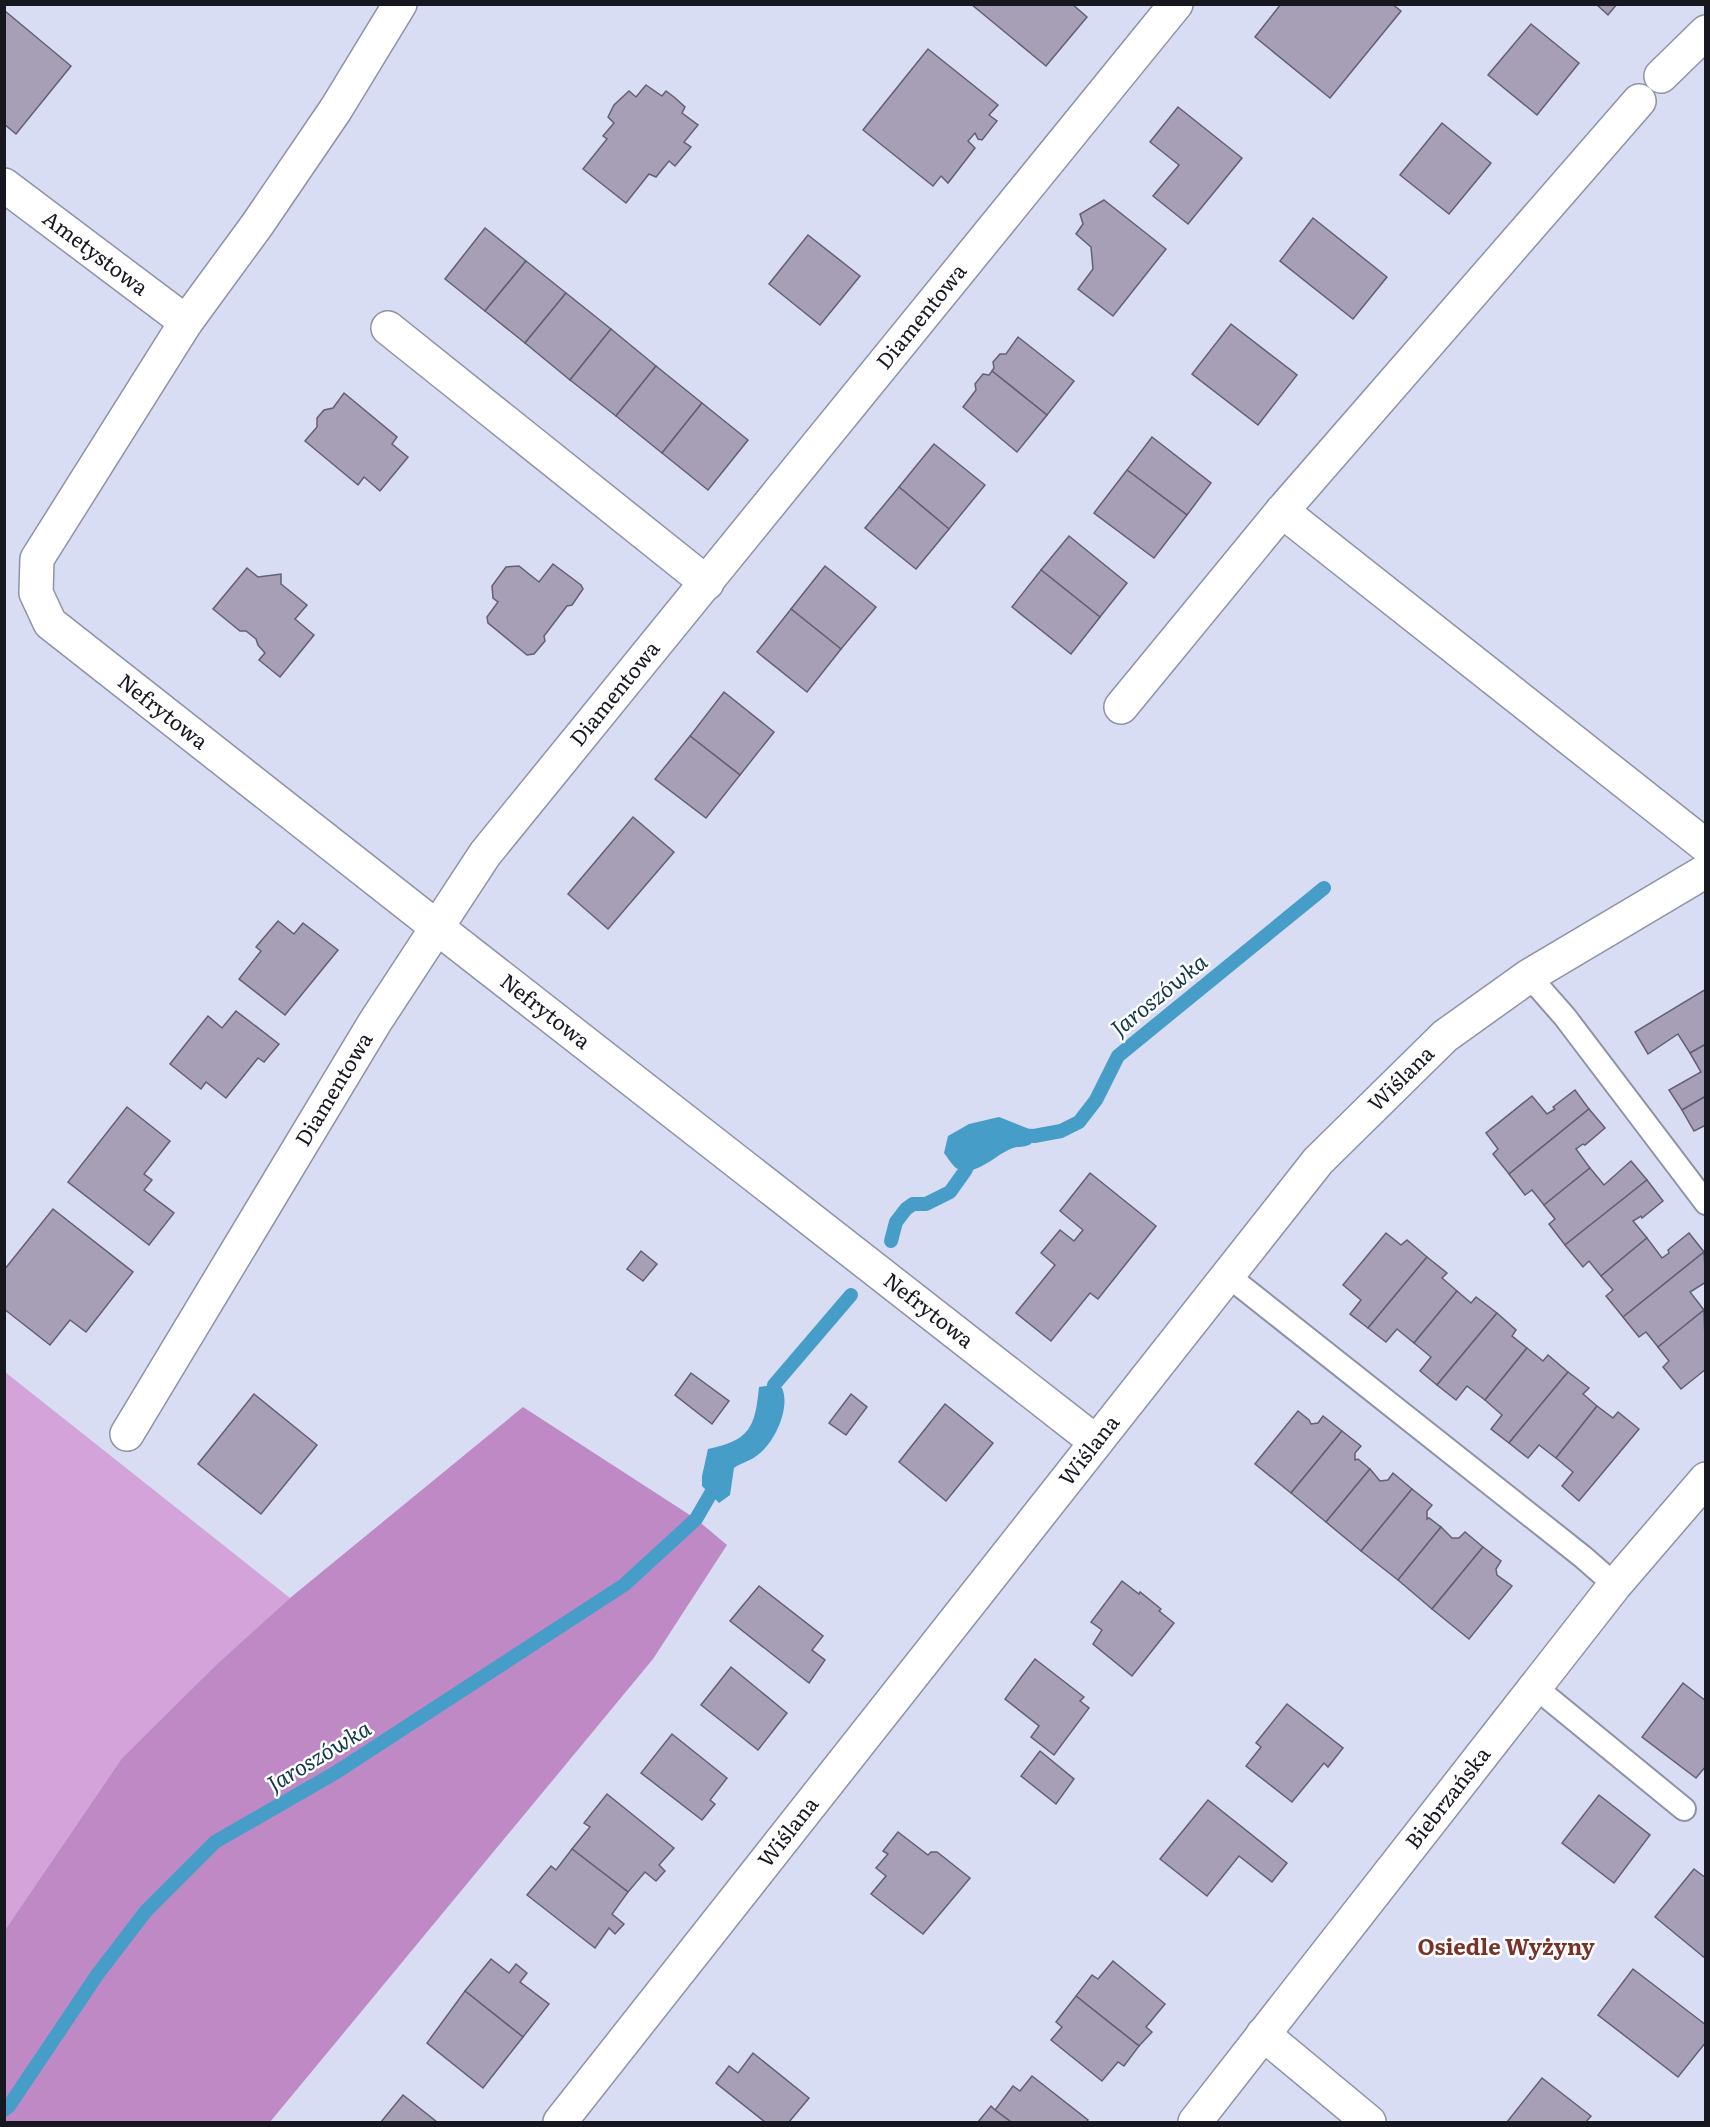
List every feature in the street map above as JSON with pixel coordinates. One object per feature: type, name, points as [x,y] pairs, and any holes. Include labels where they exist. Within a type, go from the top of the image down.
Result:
[{"type":"street","points":[[186,322],[336,109],[400,4]]},
{"type":"street","name":"Diamentowa","points":[[127,1434],[375,1022],[485,854],[1176,4]]},
{"type":"street","points":[[1661,76],[1706,32]]},
{"type":"street","points":[[1121,707],[1282,511],[1639,101]]},
{"type":"street","name":"Ametystowa","points":[[4,185],[186,322]]},
{"type":"street","name":"Nefrytowa","points":[[186,322],[37,559],[36,593],[50,623],[259,789],[1096,1442]]},
{"type":"street","points":[[388,328],[707,583]]},
{"type":"street","points":[[1282,511],[1706,846]]},
{"type":"street","name":"Wiślana","points":[[560,2122],[1318,1161],[1445,1036],[1529,976],[1706,871]]},
{"type":"street","name":"Biebrzańska","points":[[1195,2122],[1615,1585],[1704,1483]]},
{"type":"street","points":[[1263,2034],[1370,2122]]},
{"type":"lane","points":[[1529,976],[1565,1017],[1706,1203]]},
{"type":"lane","points":[[1227,1275],[1583,1557],[1615,1585]]},
{"type":"lane","points":[[1535,1687],[1684,1809]]},
{"type":"shaded area","points":[[5,1372],[290,1598],[217,1664],[122,1758],[5,1930]]},
{"type":"shaded area","points":[[523,1407],[696,1519],[727,1545],[653,1659],[270,2122],[5,2122],[5,1930],[122,1758],[217,1664],[290,1598]]},
{"type":"water","points":[[999,1117],[1029,1129],[1034,1136],[1031,1144],[1013,1148],[978,1168],[963,1171],[954,1167],[944,1153],[948,1136],[969,1124]]},
{"type":"water","points":[[774,1385],[782,1388],[784,1396],[779,1426],[762,1451],[734,1468],[730,1495],[719,1503],[702,1486],[708,1449],[742,1436],[752,1422],[759,1387]]},
{"type":"building","points":[[971,4],[1072,4],[1087,17],[1046,66]]},
{"type":"building","points":[[1281,4],[1392,4],[1401,11],[1330,98],[1255,37]]},
{"type":"building","points":[[1596,4],[1617,4],[1608,15]]},
{"type":"building","points":[[5,11],[71,66],[16,134],[4,124]]},
{"type":"building","points":[[1531,24],[1579,63],[1537,115],[1488,75]]},
{"type":"building","points":[[928,49],[998,105],[989,115],[997,121],[982,140],[978,139],[975,133],[968,141],[975,148],[948,183],[941,176],[933,186],[863,130]]},
{"type":"building","points":[[646,85],[662,96],[666,91],[674,97],[685,107],[682,113],[698,125],[684,142],[691,147],[675,166],[669,161],[656,177],[649,174],[626,203],[583,169],[607,139],[603,136],[614,123],[608,117],[614,105],[629,91],[636,97]]},
{"type":"building","points":[[1178,107],[1242,158],[1188,224],[1153,196],[1179,165],[1150,142]]},
{"type":"building","points":[[1442,123],[1491,163],[1449,214],[1400,175]]},
{"type":"building","points":[[1104,200],[1166,249],[1113,316],[1078,289],[1093,269],[1091,247],[1076,234],[1083,224],[1080,214]]},
{"type":"building","points":[[1313,218],[1387,277],[1353,319],[1280,261]]},
{"type":"building","points":[[485,228],[526,261],[485,311],[445,279]]},
{"type":"building","points":[[808,235],[860,276],[820,325],[769,284]]},
{"type":"building","points":[[526,261],[566,293],[525,343],[485,311]]},
{"type":"building","points":[[566,293],[611,329],[570,380],[525,343]]},
{"type":"building","points":[[1231,324],[1297,375],[1258,425],[1192,374]]},
{"type":"building","points":[[611,329],[656,366],[616,416],[570,380]]},
{"type":"building","points":[[1018,337],[1074,381],[1047,415],[992,371],[993,362],[1000,354],[1006,354]]},
{"type":"building","points":[[656,366],[702,403],[662,453],[616,416]]},
{"type":"building","points":[[992,371],[1047,415],[1017,452],[963,407],[976,390],[975,384],[983,374],[989,375]]},
{"type":"building","points":[[344,393],[397,437],[392,444],[408,457],[380,491],[364,477],[358,485],[305,441],[317,427],[317,418],[324,410],[333,408]]},
{"type":"building","points":[[702,403],[748,440],[708,490],[662,453]]},
{"type":"building","points":[[1152,437],[1211,483],[1187,515],[1127,470]]},
{"type":"building","points":[[934,444],[985,485],[949,529],[899,487]]},
{"type":"building","points":[[1127,470],[1187,515],[1154,558],[1094,513]]},
{"type":"building","points":[[899,487],[949,529],[916,569],[865,528]]},
{"type":"building","points":[[1069,536],[1127,583],[1100,617],[1041,570]]},
{"type":"building","points":[[553,564],[583,589],[544,636],[545,641],[534,654],[527,655],[488,623],[487,617],[498,602],[493,598],[492,586],[506,567],[519,566],[539,582]]},
{"type":"building","points":[[825,566],[876,607],[841,649],[791,609]]},
{"type":"building","points":[[247,568],[258,577],[281,574],[281,584],[307,605],[295,619],[314,635],[280,677],[259,660],[265,653],[256,639],[246,631],[240,631],[213,609]]},
{"type":"building","points":[[1041,570],[1100,617],[1071,654],[1012,607]]},
{"type":"building","points":[[791,609],[841,649],[807,692],[757,652]]},
{"type":"building","points":[[724,692],[774,732],[740,775],[690,736]]},
{"type":"building","points":[[690,736],[740,775],[706,818],[655,779]]},
{"type":"building","points":[[633,817],[674,852],[608,929],[568,894]]},
{"type":"building","points":[[278,921],[294,934],[303,923],[338,950],[285,1015],[239,979],[261,951],[256,947]]},
{"type":"building","points":[[1706,989],[1706,1044],[1690,1053],[1678,1034],[1648,1054],[1635,1032]]},
{"type":"building","points":[[236,1011],[279,1044],[264,1062],[258,1058],[226,1098],[206,1082],[201,1089],[170,1064],[208,1016],[222,1028]]},
{"type":"building","points":[[1706,1044],[1706,1096],[1682,1110],[1669,1090],[1701,1072],[1690,1053]]},
{"type":"building","points":[[1575,1090],[1589,1109],[1509,1174],[1493,1154],[1498,1149],[1486,1133],[1532,1096],[1547,1114]]},
{"type":"building","points":[[1706,1096],[1706,1125],[1694,1131],[1682,1110]]},
{"type":"building","points":[[127,1107],[170,1141],[144,1174],[152,1180],[144,1190],[174,1213],[149,1245],[68,1182]]},
{"type":"building","points":[[1589,1109],[1605,1128],[1585,1145],[1576,1149],[1590,1168],[1544,1205],[1532,1190],[1525,1195],[1509,1174]]},
{"type":"building","points":[[1631,1161],[1647,1180],[1565,1245],[1549,1224],[1555,1219],[1544,1205],[1590,1168],[1604,1185]]},
{"type":"building","points":[[1090,1173],[1156,1226],[1098,1299],[1090,1293],[1051,1341],[1016,1313],[1055,1265],[1041,1253],[1060,1230],[1074,1241],[1083,1230],[1060,1211]]},
{"type":"building","points":[[1647,1180],[1663,1201],[1642,1218],[1641,1216],[1633,1221],[1647,1238],[1601,1276],[1589,1261],[1583,1267],[1565,1245]]},
{"type":"building","points":[[53,1209],[133,1272],[86,1332],[70,1320],[50,1345],[4,1309],[4,1270]]},
{"type":"building","points":[[1386,1233],[1401,1245],[1407,1240],[1427,1257],[1368,1328],[1350,1314],[1361,1300],[1343,1285]]},
{"type":"building","points":[[1689,1233],[1704,1252],[1623,1317],[1606,1296],[1613,1290],[1601,1276],[1647,1238],[1662,1258]]},
{"type":"building","points":[[641,1251],[657,1264],[643,1281],[627,1269]]},
{"type":"building","points":[[1704,1252],[1706,1282],[1690,1292],[1704,1310],[1658,1347],[1646,1332],[1639,1337],[1623,1317]]},
{"type":"building","points":[[1427,1257],[1447,1273],[1442,1278],[1457,1291],[1414,1343],[1397,1329],[1386,1342],[1368,1328]]},
{"type":"building","points":[[1457,1291],[1471,1303],[1476,1297],[1497,1313],[1437,1385],[1420,1371],[1431,1357],[1414,1343]]},
{"type":"building","points":[[1704,1310],[1706,1369],[1681,1389],[1663,1367],[1669,1361],[1658,1347]]},
{"type":"building","points":[[1497,1313],[1516,1330],[1512,1336],[1527,1348],[1485,1400],[1467,1386],[1456,1400],[1437,1385]]},
{"type":"building","points":[[1527,1348],[1543,1361],[1548,1355],[1568,1372],[1509,1443],[1491,1429],[1502,1415],[1485,1400]]},
{"type":"building","points":[[1568,1372],[1589,1388],[1583,1394],[1597,1406],[1556,1458],[1539,1445],[1528,1458],[1509,1443]]},
{"type":"building","points":[[691,1373],[729,1401],[712,1424],[675,1395]]},
{"type":"building","points":[[254,1394],[317,1445],[261,1514],[198,1464]]},
{"type":"building","points":[[851,1394],[867,1407],[846,1435],[829,1423]]},
{"type":"building","points":[[945,1404],[993,1443],[946,1501],[899,1462]]},
{"type":"building","points":[[1597,1406],[1613,1418],[1618,1412],[1639,1429],[1579,1501],[1562,1486],[1573,1472],[1556,1458]]},
{"type":"building","points":[[1298,1411],[1311,1424],[1318,1423],[1323,1416],[1342,1431],[1291,1493],[1255,1464]]},
{"type":"building","points":[[1342,1431],[1361,1446],[1355,1453],[1355,1460],[1358,1459],[1370,1469],[1326,1522],[1291,1493]]},
{"type":"building","points":[[1370,1469],[1380,1481],[1388,1480],[1393,1473],[1412,1489],[1361,1551],[1326,1522]]},
{"type":"building","points":[[1412,1489],[1432,1505],[1427,1511],[1427,1519],[1429,1518],[1441,1527],[1398,1580],[1361,1551]]},
{"type":"building","points":[[1441,1527],[1452,1538],[1459,1538],[1465,1532],[1483,1547],[1432,1609],[1398,1580]]},
{"type":"building","points":[[1483,1547],[1501,1561],[1496,1569],[1497,1575],[1512,1586],[1469,1639],[1432,1609]]},
{"type":"building","points":[[1122,1581],[1139,1594],[1140,1592],[1174,1623],[1132,1676],[1093,1644],[1102,1630],[1091,1622]]},
{"type":"building","points":[[759,1586],[823,1636],[812,1650],[825,1660],[809,1683],[730,1621]]},
{"type":"building","points":[[1035,1659],[1084,1697],[1080,1701],[1089,1708],[1054,1755],[1031,1737],[1039,1726],[1005,1699]]},
{"type":"building","points":[[731,1667],[787,1713],[758,1750],[701,1705]]},
{"type":"building","points":[[1683,1683],[1706,1701],[1706,1766],[1696,1778],[1642,1737]]},
{"type":"building","points":[[1287,1704],[1343,1748],[1328,1767],[1324,1763],[1292,1802],[1246,1766],[1261,1747],[1256,1743]]},
{"type":"building","points":[[672,1734],[727,1778],[710,1800],[715,1804],[702,1820],[641,1773]]},
{"type":"building","points":[[1040,1751],[1074,1779],[1056,1804],[1021,1776]]},
{"type":"building","points":[[607,1794],[674,1848],[659,1865],[665,1871],[656,1881],[645,1872],[628,1892],[572,1849],[590,1827],[584,1823]]},
{"type":"building","points":[[1599,1795],[1650,1835],[1614,1883],[1562,1843]]},
{"type":"building","points":[[1208,1800],[1287,1863],[1272,1882],[1239,1856],[1207,1896],[1160,1859]]},
{"type":"building","points":[[898,1832],[928,1855],[931,1852],[937,1852],[970,1878],[923,1934],[871,1894],[886,1876],[876,1868],[888,1854],[883,1851]]},
{"type":"building","points":[[572,1849],[628,1892],[612,1914],[624,1924],[615,1934],[609,1928],[595,1948],[527,1895],[551,1866],[556,1870]]},
{"type":"building","points":[[1694,1869],[1706,1878],[1706,1959],[1655,1917]]},
{"type":"building","points":[[491,1959],[509,1973],[516,1964],[527,1973],[520,1982],[549,2004],[523,2037],[465,1991]]},
{"type":"building","points":[[1113,1961],[1165,2004],[1146,2027],[1152,2032],[1139,2046],[1076,1996],[1092,1975],[1098,1979]]},
{"type":"building","points":[[1633,1969],[1706,2025],[1706,2042],[1678,2077],[1598,2015]]},
{"type":"building","points":[[465,1991],[523,2037],[483,2088],[427,2043]]},
{"type":"building","points":[[1076,1996],[1139,2046],[1124,2066],[1118,2062],[1102,2081],[1051,2040],[1062,2027],[1056,2022]]},
{"type":"building","points":[[753,2053],[809,2098],[789,2122],[765,2122],[716,2083],[729,2066],[738,2073]]},
{"type":"building","points":[[1032,2076],[1088,2120],[1087,2122],[1011,2122],[995,2110],[1013,2086],[1020,2091]]},
{"type":"building","points":[[1542,2078],[1591,2116],[1586,2122],[1507,2122]]},
{"type":"building","points":[[403,2095],[437,2122],[381,2122]]},
{"type":"building","points":[[991,2106],[995,2110],[1011,2122],[978,2122]]},
{"type":"waterway","name":"Jaroszówka","points":[[1016,1135],[1034,1136],[1061,1131],[1079,1122],[1096,1100],[1118,1056],[1324,888]]},
{"type":"waterway","name":"Jaroszówka","points":[[891,1241],[896,1222],[906,1209],[913,1204],[926,1204],[950,1192],[965,1171],[972,1156]]},
{"type":"waterway","points":[[773,1401],[774,1385],[851,1295]]},
{"type":"waterway","name":"Jaroszówka","points":[[4,2110],[9,2106],[97,1975],[146,1911],[215,1842],[335,1773],[624,1585],[696,1519],[718,1481]]},
{"type":"district","name":"Osiedle Wyżyny","points":[[1506,1947]]}]
